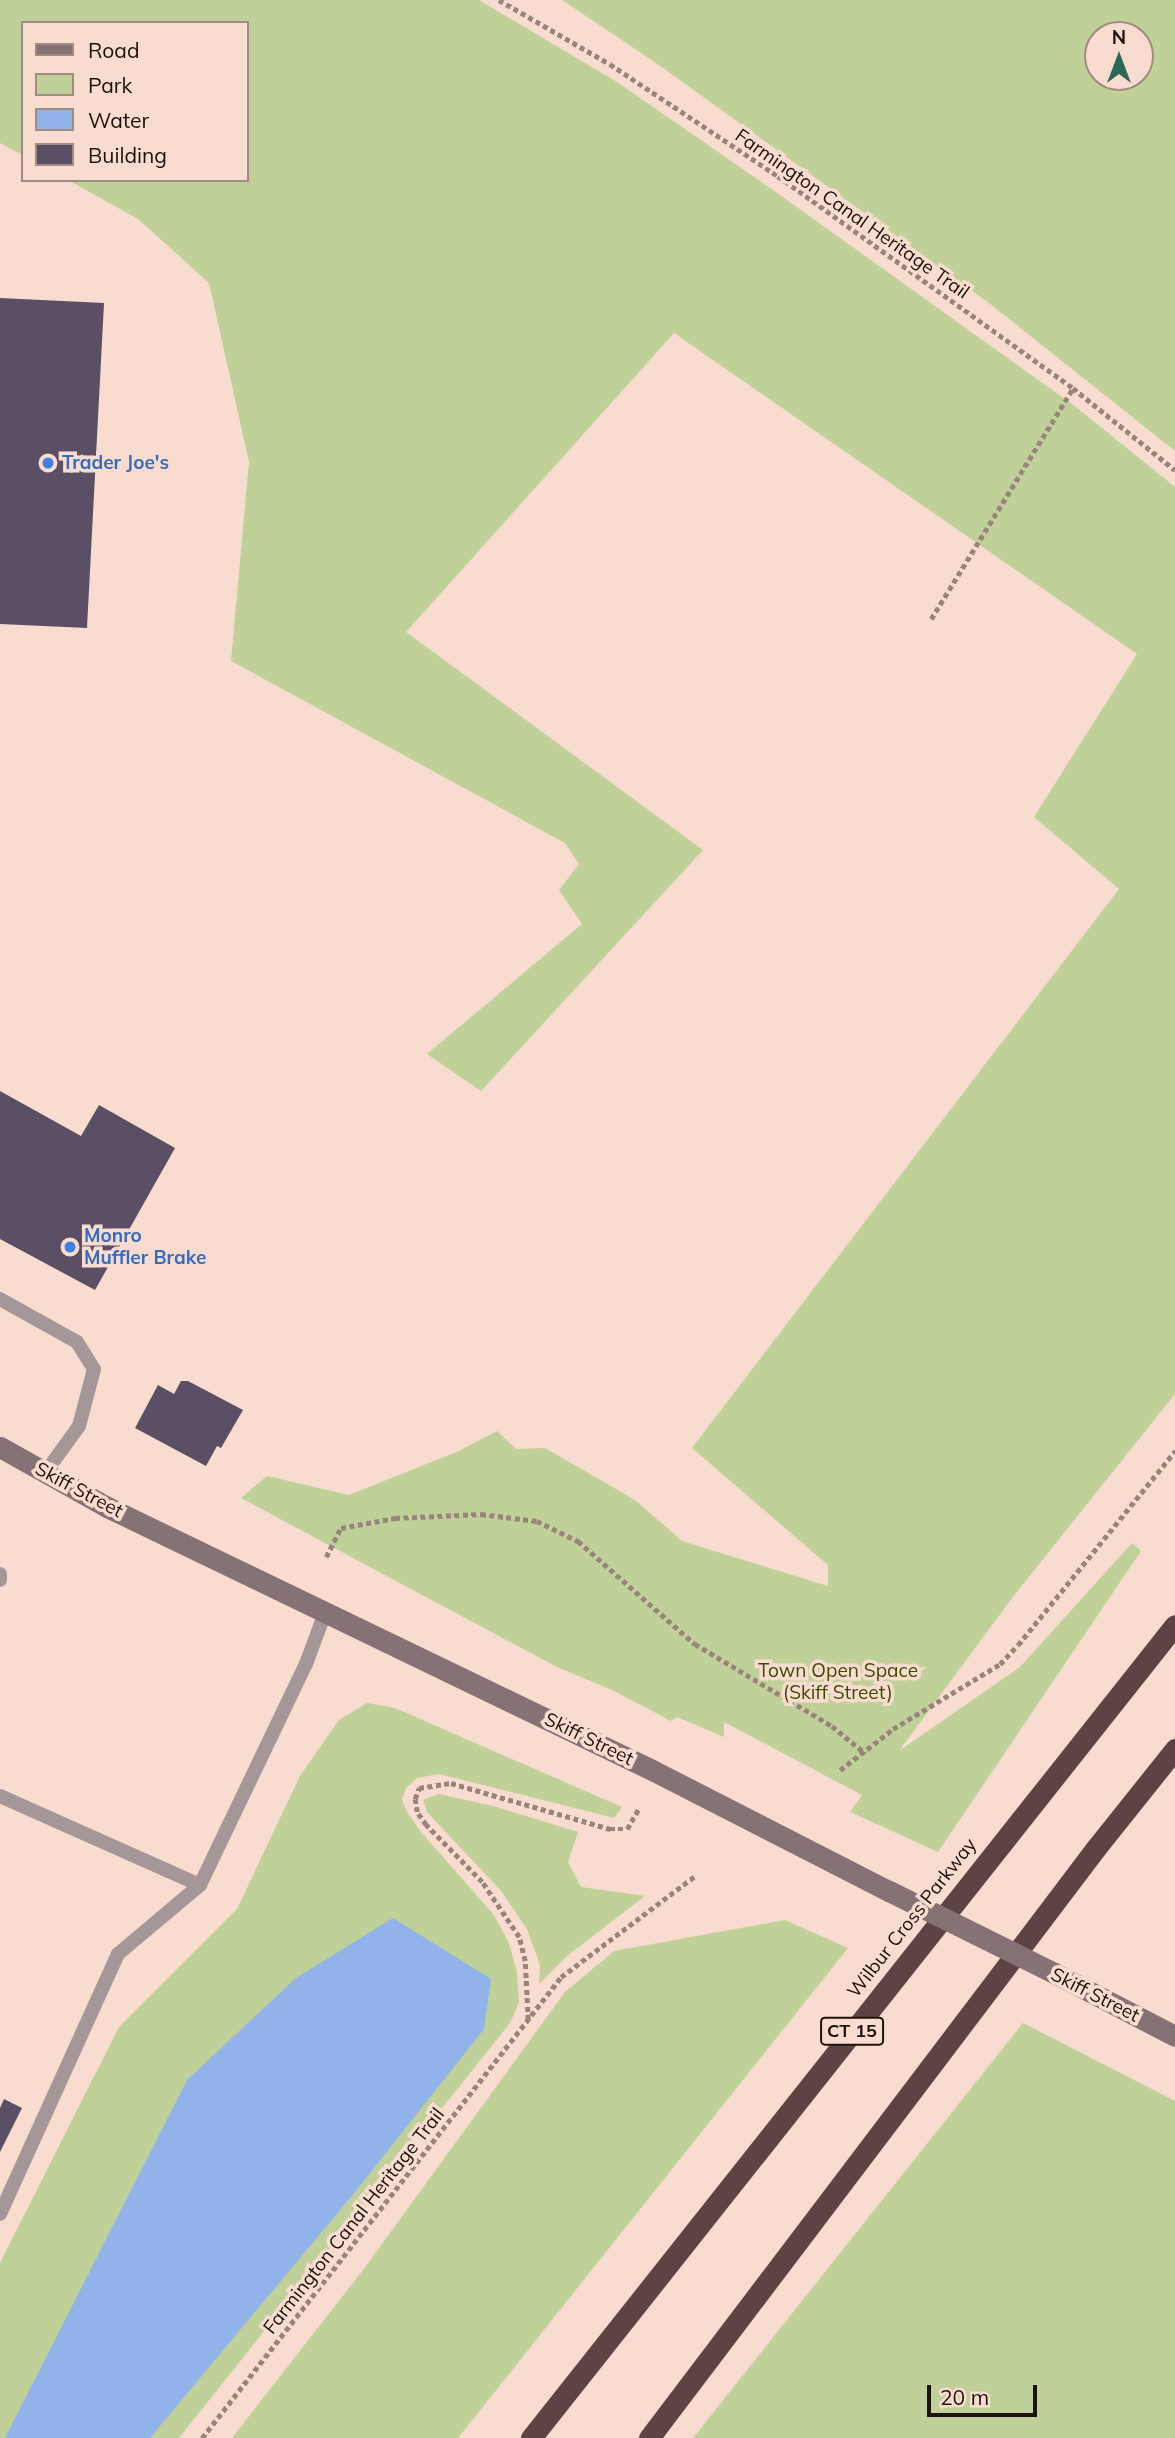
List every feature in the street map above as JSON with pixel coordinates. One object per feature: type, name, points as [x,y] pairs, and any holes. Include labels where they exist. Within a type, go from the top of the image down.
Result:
[{"type":"highway","name":"Wilbur Cross Parkway","points":[[531,2438],[1175,1625]]},
{"type":"highway","points":[[649,2438],[1096,1848],[1175,1749]]},
{"type":"main road","name":"Skiff Street","points":[[0,1447],[107,1507],[326,1610],[654,1771],[1175,2036]]},
{"type":"lane","points":[[0,1298],[77,1342],[94,1369],[79,1426],[45,1473]]},
{"type":"lane","points":[[0,1574],[0,1580]]},
{"type":"lane","points":[[0,2214],[118,1954],[200,1885],[306,1664],[326,1610]]},
{"type":"lane","points":[[0,1796],[200,1885]]},
{"type":"path","name":"Farmington Canal Heritage Trail","points":[[499,0],[610,64],[778,176],[1073,388],[1175,470]]},
{"type":"path","points":[[931,619],[1073,388]]},
{"type":"path","points":[[840,1770],[893,1729],[1000,1664],[1175,1451]]},
{"type":"path","points":[[326,1557],[341,1528],[395,1518],[481,1514],[537,1521],[578,1541],[695,1644],[832,1726],[865,1753]]},
{"type":"path","points":[[528,2021],[525,1961],[519,1937],[482,1882],[426,1825],[417,1812],[415,1799],[419,1788],[433,1783],[451,1783],[610,1829],[627,1829],[639,1808]]},
{"type":"path","name":"Farmington Canal Heritage Trail","points":[[202,2438],[562,1976],[695,1876]]},
{"type":"green space","name":"Town Open Space (Skiff Street)","points":[[0,0],[479,0],[617,82],[773,190],[1076,407],[1175,487],[1175,1394],[1012,1598],[899,1751],[1020,1667],[1132,1543],[1141,1551],[938,1852],[850,1812],[862,1795],[724,1722],[724,1737],[677,1717],[671,1721],[614,1691],[555,1666],[241,1498],[267,1476],[349,1495],[459,1451],[497,1431],[516,1449],[545,1448],[635,1500],[682,1541],[828,1586],[828,1565],[692,1448],[1119,889],[1034,817],[1137,654],[674,333],[406,632],[703,850],[481,1091],[427,1054],[582,924],[559,890],[579,864],[565,843],[231,661],[249,462],[209,283],[138,219],[72,182],[248,182],[248,21],[21,21],[21,154],[0,143]]},
{"type":"green space","points":[[562,0],[1175,0],[1175,451],[989,303],[659,65]]},
{"type":"green space","points":[[367,1703],[395,1708],[622,1807],[614,1818],[439,1774],[417,1778],[406,1788],[402,1800],[407,1812],[421,1832],[494,1915],[509,1943],[517,1973],[519,2003],[510,2023],[179,2438],[0,2438],[0,2263],[119,2027],[237,1909],[300,1776],[339,1720]]},
{"type":"green space","points":[[439,1794],[493,1806],[578,1832],[568,1862],[581,1887],[645,1896],[567,1956],[539,1984],[540,1965],[527,1929],[502,1892],[427,1812],[423,1800]]},
{"type":"green space","points":[[785,1920],[848,1948],[458,2438],[232,2438],[363,2270],[565,1992],[614,1951]]},
{"type":"green space","points":[[1023,2023],[1175,2101],[1175,2438],[693,2438]]},
{"type":"water","points":[[393,1918],[491,1979],[484,2029],[355,2192],[150,2438],[5,2438],[187,2080],[296,1978]]},
{"type":"building","name":"Trader Joe's","points":[[0,298],[104,303],[87,628],[0,624]]},
{"type":"building","points":[[0,1091],[81,1136],[99,1105],[175,1148],[95,1290],[0,1239]]},
{"type":"building","points":[[181,1381],[188,1381],[243,1410],[221,1448],[217,1446],[206,1466],[135,1428],[158,1385],[174,1394]]},
{"type":"building","points":[[4,2099],[22,2108],[0,2152],[0,2108]]},
{"type":"place","name":"Trader Joe's","points":[[48,463]]},
{"type":"place","name":"Monro Muffler Brake","points":[[70,1247]]}]
